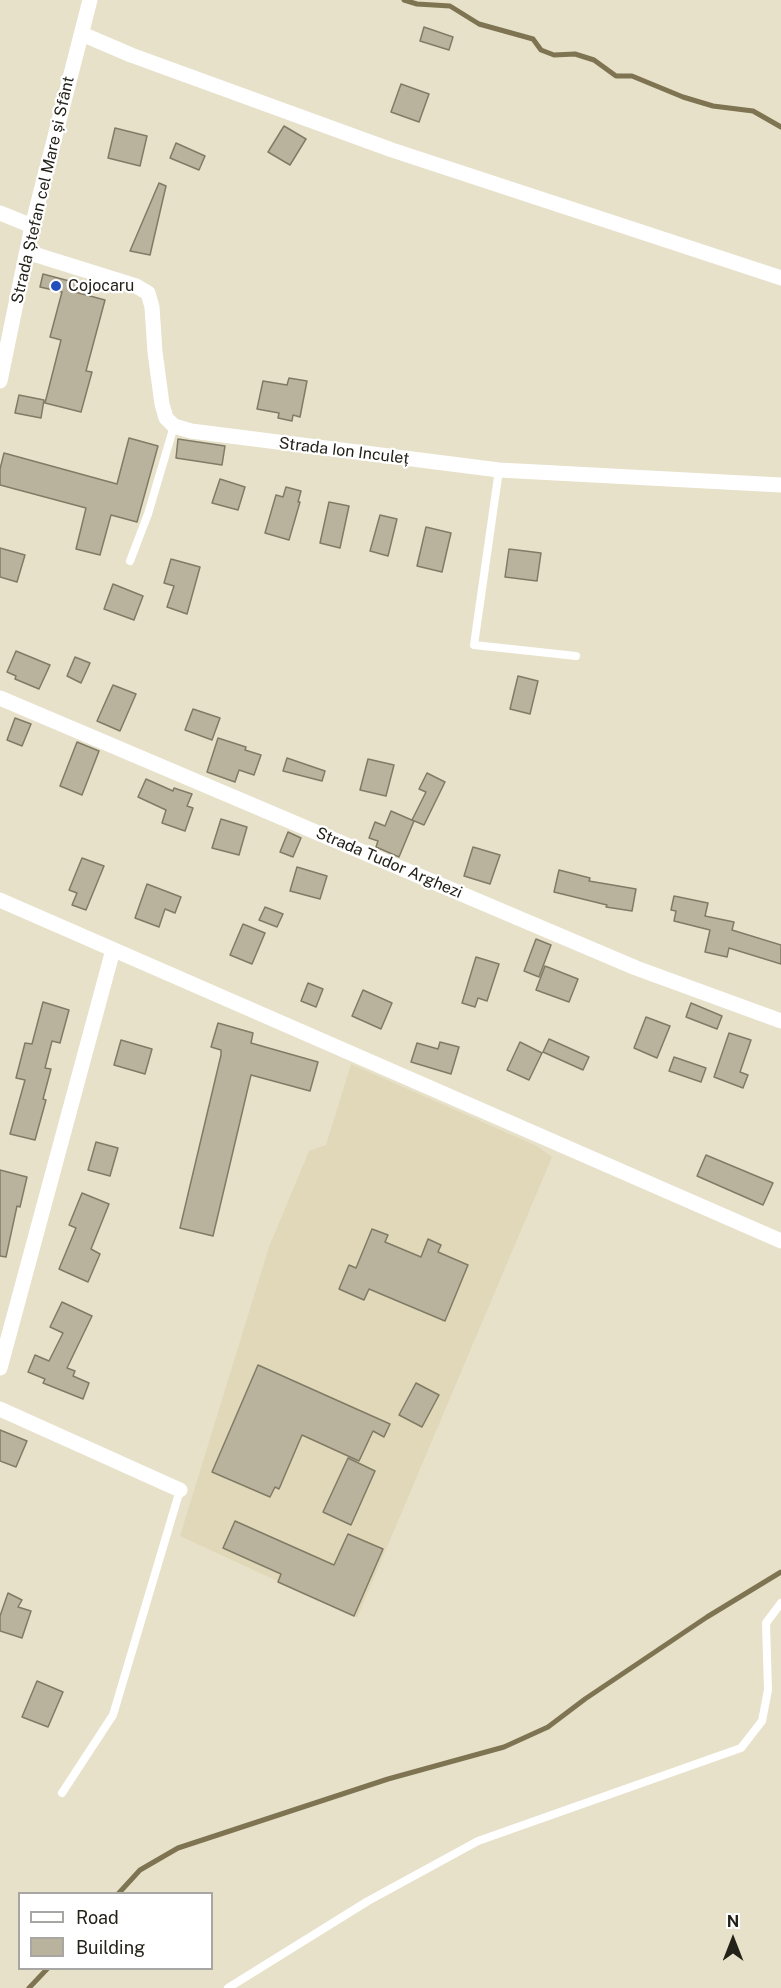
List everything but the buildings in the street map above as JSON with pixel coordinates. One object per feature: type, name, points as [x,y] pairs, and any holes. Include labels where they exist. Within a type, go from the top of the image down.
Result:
[{"type":"street","name":"Strada Ștefan cel Mare și Sfânt","points":[[0,381],[32,226],[90,0]]},
{"type":"street","points":[[82,34],[131,55],[392,150],[781,278]]},
{"type":"street","points":[[0,213],[32,226]]},
{"type":"street","points":[[27,252],[136,286],[148,293],[152,307],[162,404],[166,418],[174,426]]},
{"type":"street","name":"Strada Ion Inculeț","points":[[174,426],[191,431],[499,470],[781,485]]},
{"type":"street","name":"Strada Tudor Arghezi","points":[[0,698],[636,968],[781,1021]]},
{"type":"street","points":[[0,900],[781,1241]]},
{"type":"street","points":[[0,1368],[113,950]]},
{"type":"street","points":[[0,1409],[180,1490]]},
{"type":"lane","points":[[130,561],[148,514],[174,426]]},
{"type":"lane","points":[[499,470],[474,645],[576,656]]},
{"type":"lane","points":[[62,1793],[113,1715],[180,1490]]},
{"type":"lane","points":[[228,1988],[368,1901],[478,1841],[741,1748],[762,1721],[768,1690],[766,1623],[781,1603]]},
{"type":"shaded area","points":[[351,1064],[537,1146],[552,1157],[357,1618],[180,1536],[269,1247],[309,1151],[326,1145]]},
{"type":"waterway","points":[[404,0],[417,4],[450,6],[479,24],[533,39],[541,50],[554,55],[575,54],[594,60],[616,76],[632,76],[683,97],[713,106],[753,111],[781,127]]},
{"type":"waterway","points":[[120,1892],[140,1870],[178,1848],[388,1779],[504,1747],[548,1727],[585,1699],[707,1617],[781,1572]]},
{"type":"waterway","points":[[29,1988],[46,1970]]},
{"type":"place","name":"Cojocaru","points":[[56,286]]}]
